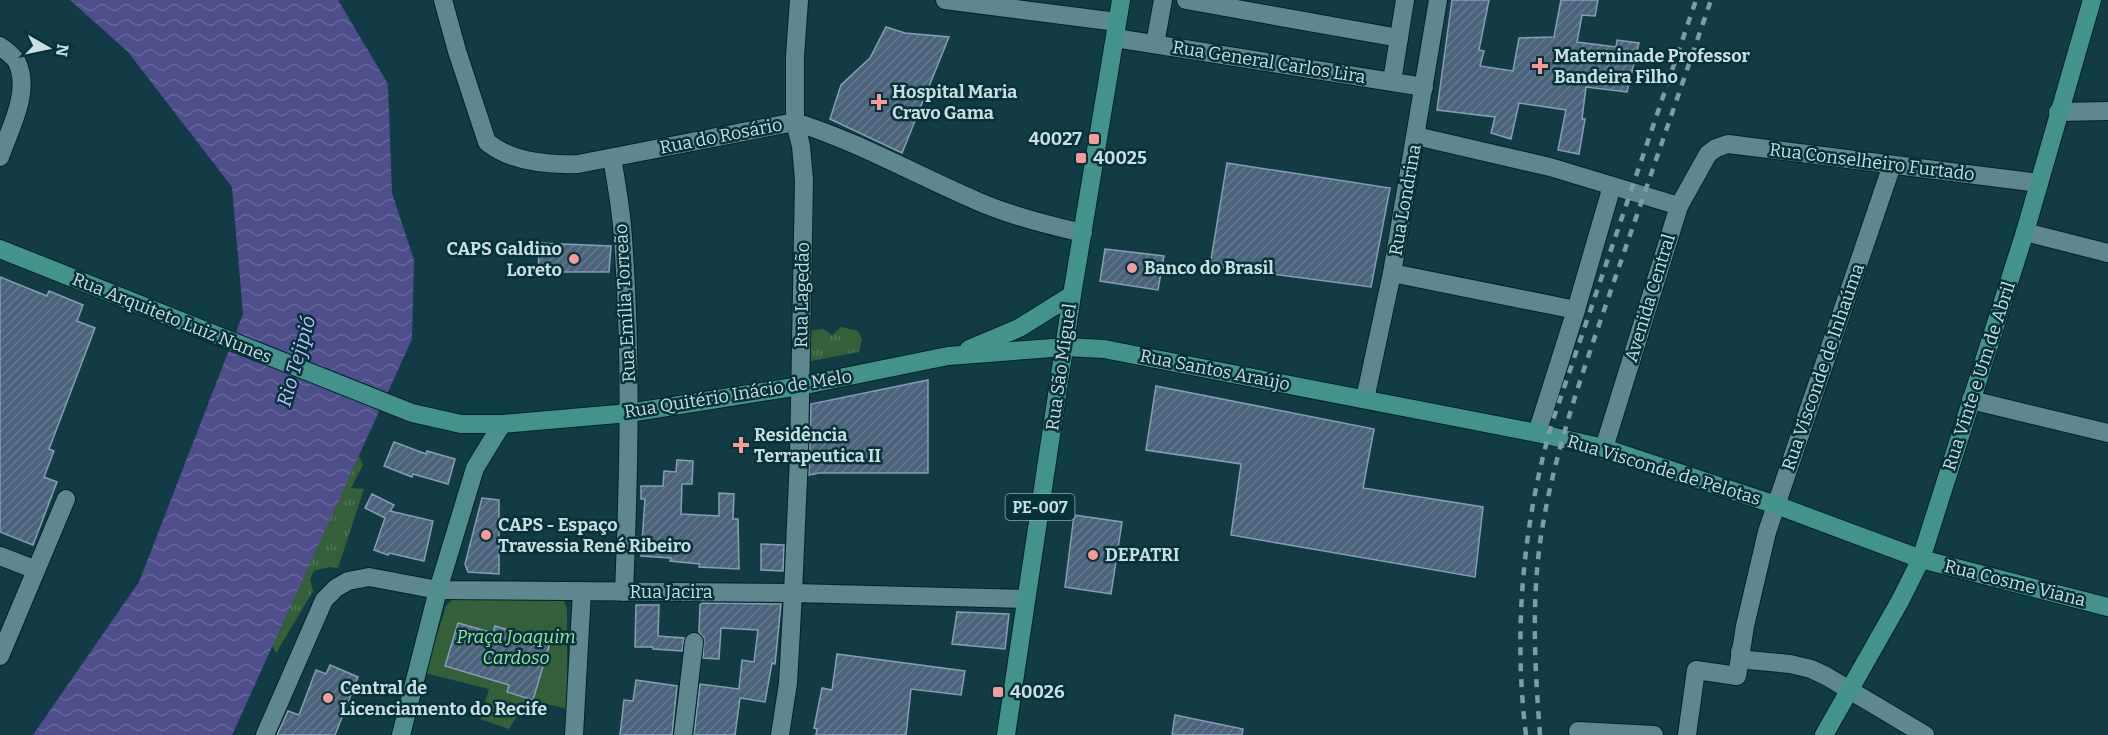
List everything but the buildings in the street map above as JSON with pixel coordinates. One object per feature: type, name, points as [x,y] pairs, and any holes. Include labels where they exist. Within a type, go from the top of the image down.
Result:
[{"type":"main road","name":"Rua São Miguel","points":[[1006,735],[1072,295],[1120,0]]},
{"type":"main road","name":"Rua Vinte e Um de Abril","points":[[1824,735],[1851,690],[1921,559],[2025,232],[2092,0]]},
{"type":"main road","name":"Rua Arquiteto Luiz Nunes","points":[[0,249],[412,413]]},
{"type":"main road","points":[[948,356],[1019,328],[1072,295]]},
{"type":"main road","name":"Rua Quitério Inácio de Melo","points":[[412,413],[461,424],[502,424],[629,413],[800,386],[948,356],[1065,347]]},
{"type":"main road","name":"Rua Santos Araújo","points":[[1065,347],[1104,349],[1365,399]]},
{"type":"main road","name":"Rua Visconde de Pelotas","points":[[1365,399],[1604,448],[1776,505],[1921,559]]},
{"type":"main road","points":[[401,735],[438,590],[476,468],[502,424]]},
{"type":"main road","name":"Rua Cosme Viana","points":[[1921,559],[2108,607]]},
{"type":"street","name":"Rua do Rosário","points":[[443,0],[487,142],[506,153],[544,163],[578,164],[795,122],[828,132],[872,150],[978,202],[1034,222],[1083,233]]},
{"type":"street","name":"Rua Lagedão","points":[[780,735],[788,683],[800,386],[804,180],[801,146],[795,122],[795,56],[799,0]]},
{"type":"street","name":"Rua General Carlos Lira","points":[[945,0],[1116,30],[1155,44],[1424,87]]},
{"type":"street","points":[[1155,44],[1163,0]]},
{"type":"street","points":[[1186,0],[1399,38]]},
{"type":"street","points":[[1392,81],[1406,0]]},
{"type":"street","name":"Rua Londrina","points":[[1365,399],[1392,273],[1438,0]]},
{"type":"street","points":[[0,46],[16,61],[22,86],[18,106],[0,157]]},
{"type":"street","points":[[2058,112],[2108,111]]},
{"type":"street","points":[[1416,136],[1550,167],[1678,206]]},
{"type":"street","name":"Rua Conselheiro Furtado","points":[[1708,153],[1728,144],[2039,183]]},
{"type":"street","name":"Avenida Central","points":[[1604,448],[1678,206],[1708,153]]},
{"type":"street","name":"Rua Emília Torreão","points":[[612,158],[623,234],[628,322],[629,413],[624,592]]},
{"type":"street","name":"Rua Visconde de Inhaúma","points":[[1687,735],[1696,669],[1737,676],[1744,626],[1776,505],[1892,165]]},
{"type":"street","points":[[1537,433],[1612,186]]},
{"type":"street","points":[[2025,232],[2108,253]]},
{"type":"street","points":[[1392,273],[1576,310]]},
{"type":"street","points":[[1971,400],[2108,433]]},
{"type":"street","points":[[0,656],[66,499]]},
{"type":"street","points":[[0,556],[36,570]]},
{"type":"street","name":"Rua Jacira","points":[[265,735],[324,600],[336,588],[348,581],[369,578],[438,590],[793,593],[1026,599]]},
{"type":"street","points":[[574,735],[582,591]]},
{"type":"street","points":[[683,735],[694,642]]},
{"type":"street","points":[[1740,652],[1748,660],[1790,664],[1811,669],[1851,690],[1925,735]]},
{"type":"street","points":[[1578,731],[1654,735]]},
{"type":"green space","points":[[841,327],[858,331],[862,339],[859,352],[811,361],[808,331],[823,329],[832,335]]},
{"type":"green space","points":[[359,456],[363,465],[351,488],[364,489],[338,568],[329,567],[314,571],[310,579],[313,591],[276,653],[270,641]]},
{"type":"green space","name":"Praça Joaquim Cardoso","points":[[453,599],[564,601],[567,609],[567,709],[527,699],[509,729],[480,719],[489,689],[425,673],[446,606]]},
{"type":"water","name":"Rio Tejipió","points":[[70,0],[338,0],[388,84],[392,193],[414,260],[412,339],[232,735],[33,735],[139,582],[243,314],[232,187],[128,52]]},
{"type":"railway","points":[[1526,735],[1520,656],[1523,578],[1534,499],[1542,461],[1552,423],[1696,0]]},
{"type":"railway","points":[[1540,735],[1535,660],[1536,586],[1541,536],[1554,473],[1591,349],[1711,0]]},
{"type":"place","name":"Materninade Professor Bandeira Filho","points":[[1540,66]]},
{"type":"place","name":"Hospital Maria Cravo Gama","points":[[879,102]]},
{"type":"place","name":"40027","points":[[1094,139]]},
{"type":"place","name":"40025","points":[[1081,158]]},
{"type":"place","name":"CAPS Galdino Loreto","points":[[574,259]]},
{"type":"place","name":"Banco do Brasil","points":[[1132,268]]},
{"type":"place","name":"Residência Terrapeutica II","points":[[741,445]]},
{"type":"place","name":"CAPS - Espaço Travessia René Ribeiro","points":[[486,535]]},
{"type":"place","name":"DEPATRI","points":[[1093,555]]},
{"type":"place","name":"40026","points":[[998,692]]},
{"type":"place","name":"Central de Licenciamento do Recife","points":[[328,698]]}]
